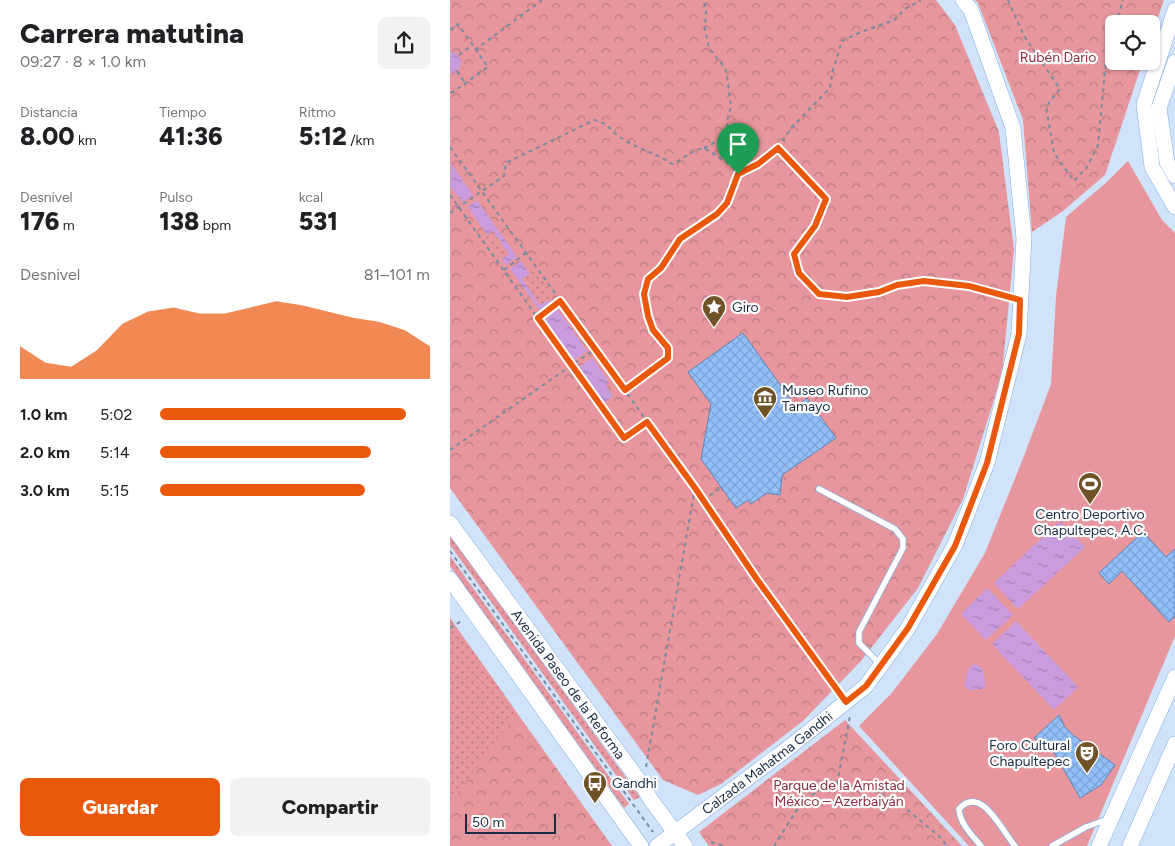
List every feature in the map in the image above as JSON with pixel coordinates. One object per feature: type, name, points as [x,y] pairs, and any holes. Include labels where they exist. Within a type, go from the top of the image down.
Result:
[{"type":"street","name":"Calzada Mahatma Gandhi","points":[[655,839],[675,833],[787,749],[866,686],[908,628],[955,546],[987,463],[1019,334],[1024,238],[1013,128],[971,10],[963,0]]},
{"type":"street","points":[[1175,10],[1151,106],[1152,167],[1175,208]]},
{"type":"street","points":[[1175,62],[1151,106],[1167,162],[1175,176]]},
{"type":"street","name":"Avenida Paseo de la Reforma","points":[[450,523],[643,786],[684,846]]},
{"type":"street","points":[[450,579],[641,846]]},
{"type":"street","points":[[1100,846],[1175,677]]},
{"type":"street","points":[[1130,846],[1175,744]]},
{"type":"lane","points":[[819,489],[895,529],[903,539],[904,548],[860,632],[859,643],[881,665]]},
{"type":"lane","points":[[981,846],[965,826],[960,816],[959,809],[964,803],[972,801],[980,803],[988,810],[1014,846]]},
{"type":"lane","points":[[1052,846],[1086,827],[1112,818]]},
{"type":"path","points":[[476,50],[542,0]]},
{"type":"path","points":[[450,213],[504,176],[506,163],[594,120],[604,122],[622,139],[664,158],[672,164],[693,150],[711,145],[723,136],[727,128],[728,115],[731,108],[727,76],[725,68],[709,48],[705,29],[706,12],[704,0]]},
{"type":"path","points":[[625,390],[668,358],[668,348],[653,330],[648,316],[644,294],[648,279],[661,268],[680,239],[717,214],[727,203],[738,174],[758,164],[778,148],[791,128],[830,88],[833,70],[842,41],[894,20],[921,0]]},
{"type":"path","points":[[1008,0],[1024,36],[1060,89],[1046,107],[1054,153],[1074,181],[1087,168],[1098,145],[1105,70]]},
{"type":"path","points":[[1119,15],[1123,0]]},
{"type":"path","points":[[450,30],[458,24],[488,67],[450,94]]},
{"type":"path","points":[[459,56],[472,45]]},
{"type":"path","points":[[457,71],[465,83]]},
{"type":"path","points":[[450,147],[846,702],[851,714],[837,784]]},
{"type":"path","points":[[704,148],[731,165],[738,174]]},
{"type":"path","points":[[778,148],[826,199],[815,226],[794,254],[799,273],[819,294],[847,297],[879,292],[897,285],[924,281],[969,286],[1020,300]]},
{"type":"path","points":[[450,195],[624,438],[647,422]]},
{"type":"path","points":[[504,270],[526,253]]},
{"type":"path","points":[[538,318],[560,301]]},
{"type":"path","points":[[450,450],[595,349]]},
{"type":"path","points":[[643,786],[695,488]]},
{"type":"path","points":[[703,500],[722,488]]},
{"type":"path","points":[[450,551],[632,802],[655,839]]},
{"type":"path","points":[[774,846],[800,805],[817,791],[837,784],[869,789],[898,802],[941,838],[947,846]]},
{"type":"path","points":[[711,842],[724,846]]},
{"type":"green space","points":[[450,0],[936,0],[955,25],[999,132],[1014,250],[1002,374],[963,499],[918,588],[861,661],[803,721],[721,784],[698,795],[663,780],[450,488]]},
{"type":"green space","name":"Rubén Dario","points":[[975,0],[1164,0],[1159,15],[1105,15],[1105,70],[1140,70],[1105,175],[1063,211],[1032,232],[1023,120],[978,3]]},
{"type":"green space","name":"Centro Deportivo Chapultepec, A.C.","points":[[1128,161],[1162,220],[1175,233],[1175,636],[1087,846],[969,846],[859,726],[891,694],[937,634],[985,553],[1051,384],[1056,296],[1066,217]]},
{"type":"green space","points":[[493,231],[509,254],[500,260],[484,237]]},
{"type":"green space","points":[[536,270],[554,296],[540,305],[522,279]]},
{"type":"green space","points":[[450,535],[640,797],[634,800],[450,545]]},
{"type":"green space","points":[[450,556],[629,804],[624,808],[450,566]]},
{"type":"green space","points":[[450,618],[517,713],[450,803]]},
{"type":"green space","points":[[450,619],[612,846],[450,846]]},
{"type":"green space","name":"Parque de la Amistad México – Azerbaiyán","points":[[845,720],[962,846],[709,846],[699,832]]},
{"type":"water","points":[[450,52],[456,53],[461,61],[460,68],[452,73],[450,73]]},
{"type":"water","points":[[451,163],[473,195],[462,202],[450,186]]},
{"type":"water","points":[[477,200],[517,257],[506,265],[502,259],[509,254],[493,231],[487,235],[468,207]]},
{"type":"water","points":[[521,261],[530,274],[522,279],[540,305],[548,300],[551,305],[541,312],[510,269]]},
{"type":"water","points":[[557,308],[587,351],[574,360],[543,317]]},
{"type":"water","points":[[592,358],[609,382],[606,385],[613,396],[604,403],[579,367]]},
{"type":"water","points":[[1060,521],[1085,547],[1018,609],[994,583]]},
{"type":"water","points":[[987,588],[1013,615],[986,640],[961,614]]},
{"type":"water","points":[[1016,621],[1078,687],[1054,710],[992,644]]},
{"type":"water","points":[[973,664],[980,666],[983,671],[984,689],[969,690],[964,686],[968,670]]},
{"type":"building","name":"Museo Rufino Tamayo","points":[[743,333],[796,407],[807,398],[836,438],[782,475],[780,495],[767,493],[751,504],[748,500],[736,508],[701,459],[711,404],[688,372]]},
{"type":"building","points":[[1143,532],[1166,557],[1175,549],[1175,616],[1169,622],[1122,571],[1109,584],[1099,573]]},
{"type":"building","points":[[1059,715],[1065,727],[1073,735],[1115,765],[1101,785],[1080,798],[1055,754],[1046,745],[1034,738]]},
{"type":"place","name":"Giro","points":[[714,328]]},
{"type":"place","name":"Museo Rufino Tamayo","points":[[765,419]]},
{"type":"place","name":"Centro Deportivo Chapultepec, A.C.","points":[[1090,505]]},
{"type":"place","name":"Foro Cultural Chapultepec","points":[[1087,774]]},
{"type":"place","name":"Gandhi","points":[[595,804]]},
{"type":"route","points":[[778,148],[802,176],[826,199],[815,226],[794,254],[799,273],[819,294],[847,297],[879,292],[897,285],[924,281],[969,286],[1020,300],[1019,334],[987,463],[955,546],[908,628],[866,686],[846,702],[756,578],[695,488],[647,422],[624,438],[538,318],[560,301],[625,390],[668,358],[668,348],[653,330],[648,316],[644,294],[648,279],[661,268],[680,239],[717,214],[727,203],[738,174],[758,164],[778,148]]}]
